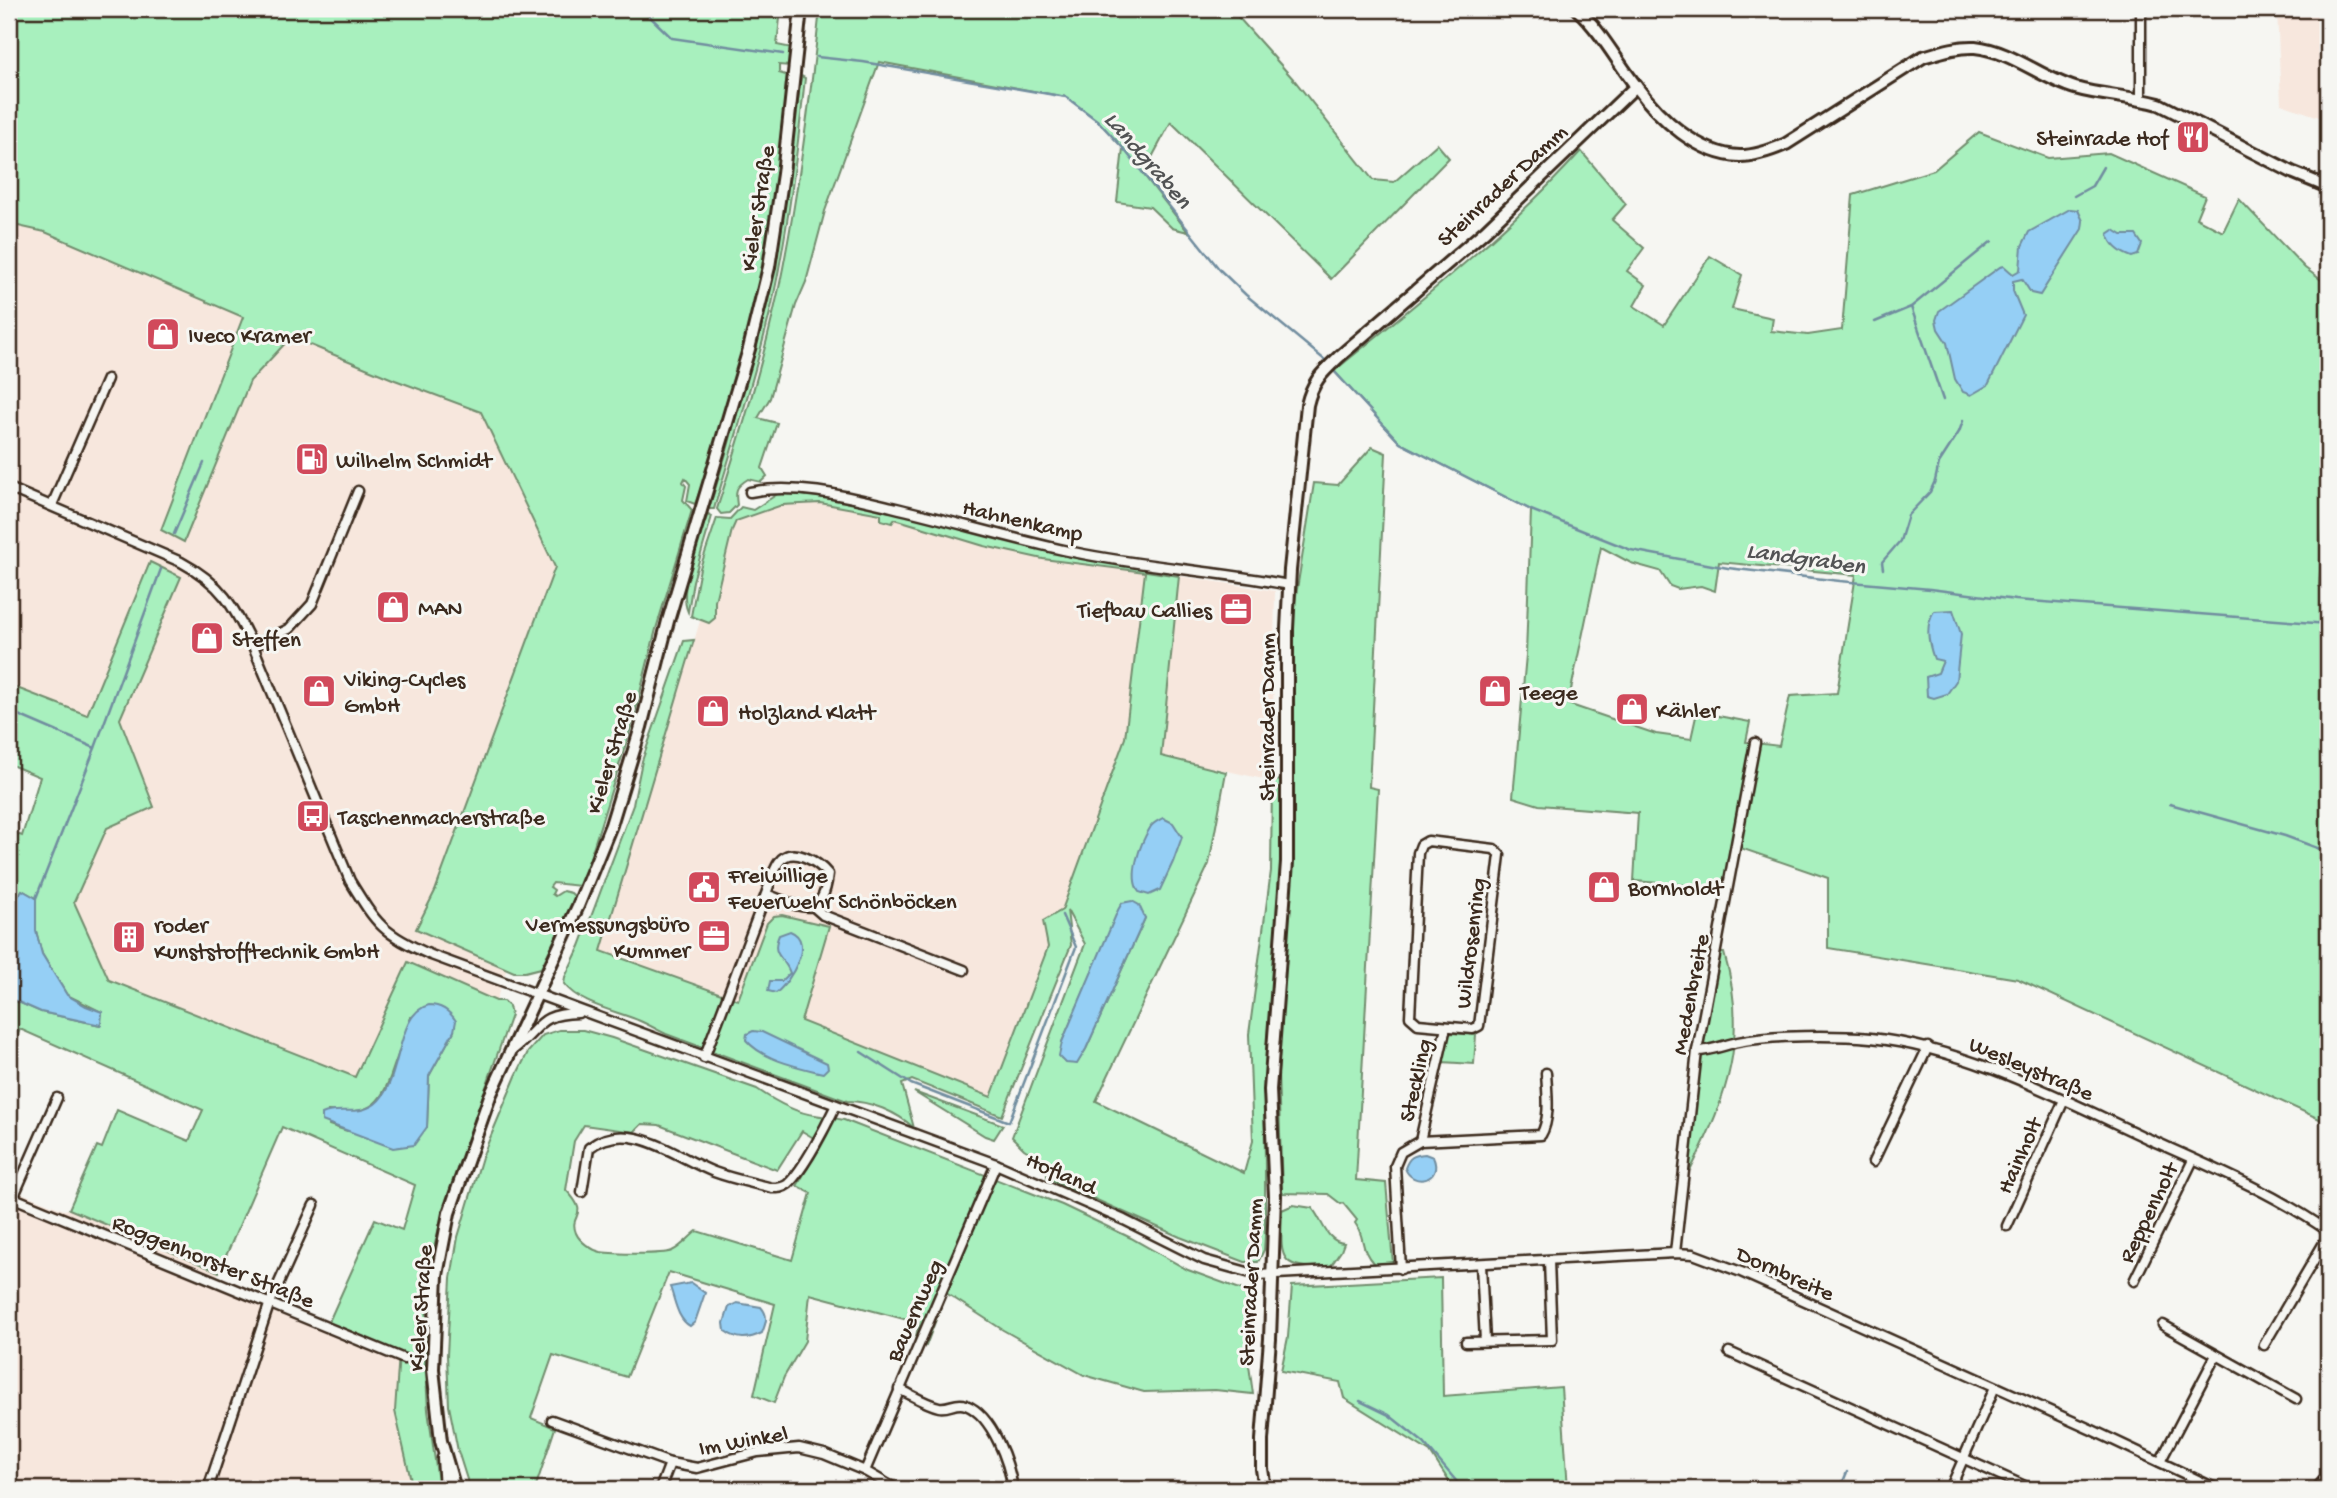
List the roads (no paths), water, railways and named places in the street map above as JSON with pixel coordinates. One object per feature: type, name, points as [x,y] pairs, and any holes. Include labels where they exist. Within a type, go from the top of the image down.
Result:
[{"type":"main road","name":"Kieler Straße","points":[[455,1489],[441,1441],[433,1369],[437,1275],[449,1213],[490,1096],[578,906],[611,825],[641,727],[700,509],[749,349],[769,267],[801,9]]},
{"type":"main road","points":[[1577,9],[1591,22],[1636,86],[1667,119],[1706,148],[1726,155],[1765,153],[1786,144],[1923,57],[1948,49],[1975,47],[1993,52],[2074,88],[2159,104],[2294,173],[2328,187]]},
{"type":"main road","name":"Steinrader Damm","points":[[1265,1489],[1262,1440],[1270,1339],[1270,1276],[1275,1196],[1270,1090],[1287,862],[1287,628],[1307,405],[1311,389],[1318,377],[1485,231],[1636,86]]},
{"type":"street","points":[[2141,9],[2141,99]]},
{"type":"street","points":[[52,506],[107,379]]},
{"type":"street","points":[[9,488],[202,573],[219,588],[253,646],[351,881],[371,916],[386,932],[404,943],[446,962],[537,995]]},
{"type":"street","name":"Hahnenkamp","points":[[750,492],[770,488],[831,494],[1077,553],[1289,585]]},
{"type":"street","points":[[253,646],[289,629],[312,604],[358,491]]},
{"type":"street","name":"Medenbreite","points":[[1675,1253],[1697,1051],[1755,743]]},
{"type":"street","name":"Wildrosenring","points":[[1428,841],[1494,849],[1500,855],[1479,1026],[1473,1029],[1447,1027],[1418,1024],[1410,1017],[1418,853],[1428,841]]},
{"type":"street","points":[[704,1058],[766,894],[779,861],[788,855],[797,855],[818,862],[828,874],[821,901],[814,908],[805,909],[766,894]]},
{"type":"street","points":[[814,908],[823,915],[964,970]]},
{"type":"street","name":"Hofland","points":[[537,995],[996,1164],[1124,1220],[1204,1260],[1270,1276]]},
{"type":"street","points":[[514,1049],[547,1018],[562,1013],[584,1012]]},
{"type":"street","name":"Steckling","points":[[1420,1141],[1447,1027]]},
{"type":"street","name":"Wesleystraße","points":[[1697,1051],[1742,1041],[1829,1037],[1869,1038],[1928,1047],[1965,1059],[2064,1100],[2258,1191],[2328,1231]]},
{"type":"street","points":[[1873,1162],[1928,1047]]},
{"type":"street","points":[[1401,1269],[1395,1166],[1401,1152],[1420,1141],[1541,1135],[1545,1128],[1547,1106],[1546,1073]]},
{"type":"street","points":[[11,1197],[57,1098]]},
{"type":"street","name":"Hainholt","points":[[2007,1226],[2064,1100]]},
{"type":"street","points":[[582,1192],[589,1148],[600,1139],[618,1136],[643,1139],[715,1173],[780,1188],[787,1185],[802,1164],[836,1105]]},
{"type":"street","name":"Reppenholt","points":[[2134,1281],[2193,1160]]},
{"type":"street","name":"Bauernweg","points":[[865,1471],[996,1164]]},
{"type":"street","name":"Roggenhorster Straße","points":[[11,1197],[404,1359]]},
{"type":"street","points":[[208,1489],[269,1305],[314,1205]]},
{"type":"street","points":[[2264,1345],[2328,1236]]},
{"type":"street","name":"Dornbreite","points":[[1270,1276],[1693,1254],[1719,1263],[2217,1489]]},
{"type":"street","points":[[1466,1342],[1552,1340],[1549,1261]]},
{"type":"street","points":[[1481,1265],[1485,1341]]},
{"type":"street","points":[[2163,1325],[2296,1399]]},
{"type":"street","points":[[1729,1352],[2031,1489]]},
{"type":"street","points":[[2160,1462],[2216,1355]]},
{"type":"street","points":[[1950,1489],[1995,1387]]},
{"type":"street","points":[[899,1389],[939,1407],[947,1408],[957,1404],[967,1406],[983,1420],[997,1439],[1009,1464],[1013,1489]]},
{"type":"street","name":"Im Winkel","points":[[552,1420],[670,1463],[697,1468],[758,1452],[799,1448],[824,1454],[865,1471],[896,1489]]},
{"type":"street","points":[[441,1441],[444,1489]]},
{"type":"street","points":[[660,1489],[670,1463]]},
{"type":"street","points":[[2316,1489],[2328,1475]]},
{"type":"water","points":[[2070,209],[2078,210],[2083,221],[2082,229],[2040,295],[2031,293],[2022,279],[2013,281],[2013,291],[2023,315],[1988,385],[1971,395],[1963,392],[1955,379],[1947,343],[1938,329],[1936,320],[1939,311],[2000,267],[2004,266],[2013,274],[2020,270],[2022,246],[2029,232]]},
{"type":"water","points":[[2114,230],[2122,235],[2136,235],[2142,244],[2138,255],[2132,257],[2114,245],[2108,234]]},
{"type":"water","points":[[1953,610],[1961,634],[1956,681],[1947,694],[1934,698],[1927,696],[1926,677],[1938,673],[1943,661],[1934,659],[1929,640],[1929,622],[1934,611]]},
{"type":"water","points":[[1163,818],[1173,823],[1182,837],[1160,890],[1149,895],[1139,892],[1135,869],[1151,826]]},
{"type":"water","points":[[22,890],[36,898],[36,931],[42,954],[67,995],[102,1012],[101,1025],[41,1012],[9,998],[9,912]]},
{"type":"water","points":[[1132,901],[1139,905],[1145,918],[1086,1049],[1077,1064],[1066,1063],[1059,1056],[1062,1042],[1118,910],[1122,903]]},
{"type":"water","points":[[790,931],[801,943],[798,962],[782,988],[776,993],[768,991],[770,981],[782,981],[790,973],[776,947],[779,935]]},
{"type":"water","points":[[429,1005],[444,1009],[456,1021],[454,1031],[429,1076],[427,1127],[414,1145],[393,1148],[322,1121],[322,1114],[328,1112],[362,1110],[375,1104],[390,1081],[410,1021],[418,1011]]},
{"type":"water","points":[[753,1031],[762,1032],[827,1063],[828,1068],[823,1073],[771,1058],[746,1040],[747,1034]]},
{"type":"water","points":[[1425,1154],[1433,1157],[1434,1172],[1426,1179],[1420,1180],[1409,1174],[1405,1168],[1412,1157]]},
{"type":"water","points":[[691,1283],[705,1293],[695,1322],[690,1326],[679,1314],[670,1287]]},
{"type":"water","points":[[737,1303],[761,1307],[764,1310],[766,1323],[762,1333],[743,1338],[725,1331],[724,1323],[729,1307]]},
{"type":"waterway","name":"Landgraben","points":[[642,9],[672,38],[783,54]]},
{"type":"waterway","name":"Landgraben","points":[[817,57],[863,62],[1066,97],[1098,121],[1123,148],[1220,270],[1326,361]]},
{"type":"waterway","points":[[2074,196],[2092,186],[2103,167]]},
{"type":"waterway","points":[[1875,322],[1911,307],[1992,241]]},
{"type":"waterway","points":[[1911,307],[1943,400]]},
{"type":"waterway","name":"Landgraben","points":[[1334,371],[1400,443],[1531,510],[1631,550],[1728,568],[2016,600],[2328,624]]},
{"type":"waterway","points":[[1883,569],[1882,562],[1900,541],[1908,515],[1930,492],[1939,463],[1963,421]]},
{"type":"waterway","points":[[174,534],[204,463]]},
{"type":"waterway","points":[[36,898],[161,569]]},
{"type":"waterway","points":[[9,711],[95,748]]},
{"type":"waterway","points":[[2170,804],[2285,836],[2328,852]]},
{"type":"waterway","points":[[861,1052],[911,1084],[1009,1122],[1076,947],[1062,915]]},
{"type":"waterway","points":[[1360,1401],[1389,1415],[1424,1443],[1463,1489]]},
{"type":"waterway","points":[[1840,1489],[1847,1472]]},
{"type":"place","name":"Steinrade Hof","points":[[2193,137]]},
{"type":"place","name":"Iveco Kramer","points":[[163,334]]},
{"type":"place","name":"Wilhelm Schmidt","points":[[312,459]]},
{"type":"place","name":"MAN","points":[[393,607]]},
{"type":"place","name":"Tiefbau Callies","points":[[1236,609]]},
{"type":"place","name":"Steffen","points":[[207,638]]},
{"type":"place","name":"Viking-Cycles GmbH","points":[[319,691]]},
{"type":"place","name":"Teege","points":[[1495,691]]},
{"type":"place","name":"Kähler","points":[[1632,709]]},
{"type":"place","name":"Holzland Klatt","points":[[713,711]]},
{"type":"place","name":"Taschenmacherstraße","points":[[313,816]]},
{"type":"place","name":"Freiwillige Feuerwehr Schönböcken","points":[[704,887]]},
{"type":"place","name":"Bornholdt","points":[[1604,887]]},
{"type":"place","name":"Vermessungsbüro Kummer","points":[[714,936]]},
{"type":"place","name":"roder Kunststofftechnik GmbH","points":[[129,937]]}]
